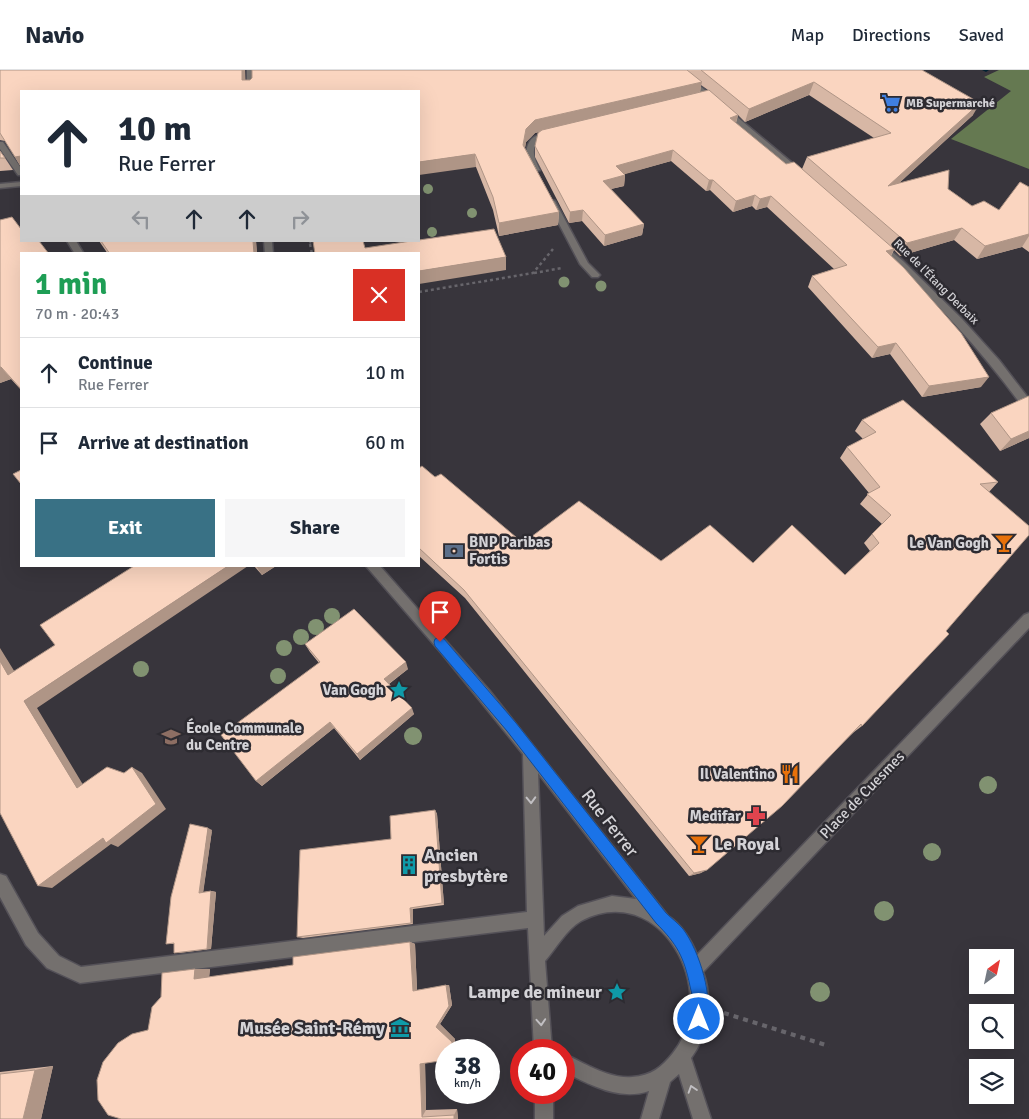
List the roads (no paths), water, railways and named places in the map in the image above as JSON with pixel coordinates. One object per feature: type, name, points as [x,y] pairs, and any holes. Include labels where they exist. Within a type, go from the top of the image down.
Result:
[{"type":"street","points":[[250,70],[251,90]]},
{"type":"street","points":[[677,70],[806,179]]},
{"type":"street","points":[[696,100],[708,97]]},
{"type":"street","points":[[538,175],[529,158],[532,142],[538,137],[557,133]]},
{"type":"street","points":[[0,144],[20,172]]},
{"type":"street","points":[[0,186],[20,184]]},
{"type":"street","points":[[547,192],[584,264],[595,275]]},
{"type":"street","name":"Rue de l'Étang Derbaix","points":[[870,236],[918,279],[957,319],[1001,368],[1029,407]]},
{"type":"street","name":"Rue Ferrer","points":[[373,567],[511,727],[661,918]]},
{"type":"street","name":"Place de Cuesmes","points":[[694,970],[1029,619]]},
{"type":"street","points":[[530,752],[535,919],[542,1039]]},
{"type":"street","points":[[0,882],[32,939],[53,962],[80,974],[535,919]]},
{"type":"street","points":[[537,958],[576,915],[600,904],[636,905],[661,918],[677,934],[688,951],[702,1006],[697,1032],[683,1060],[662,1078],[630,1086],[600,1081],[575,1068]]},
{"type":"street","points":[[683,1060],[702,1119]]},
{"type":"street","points":[[650,1119],[662,1078]]},
{"type":"street","points":[[544,1104],[544,1119]]},
{"type":"place","name":"MB Supermarché","points":[[891,103]]},
{"type":"place","name":"Le Van Gogh","points":[[1004,543]]},
{"type":"place","name":"BNP Paribas Fortis","points":[[454,551]]},
{"type":"place","name":"Van Gogh","points":[[399,690]]},
{"type":"place","name":"École Communale du Centre","points":[[171,737]]},
{"type":"place","name":"Il Valentino","points":[[790,774]]},
{"type":"place","name":"Medifar","points":[[756,816]]},
{"type":"place","name":"Le Royal","points":[[699,844]]},
{"type":"place","name":"Ancien presbytère","points":[[409,865]]},
{"type":"place","name":"Lampe de mineur","points":[[617,992]]},
{"type":"place","name":"Musée Saint-Rémy","points":[[400,1028]]}]
